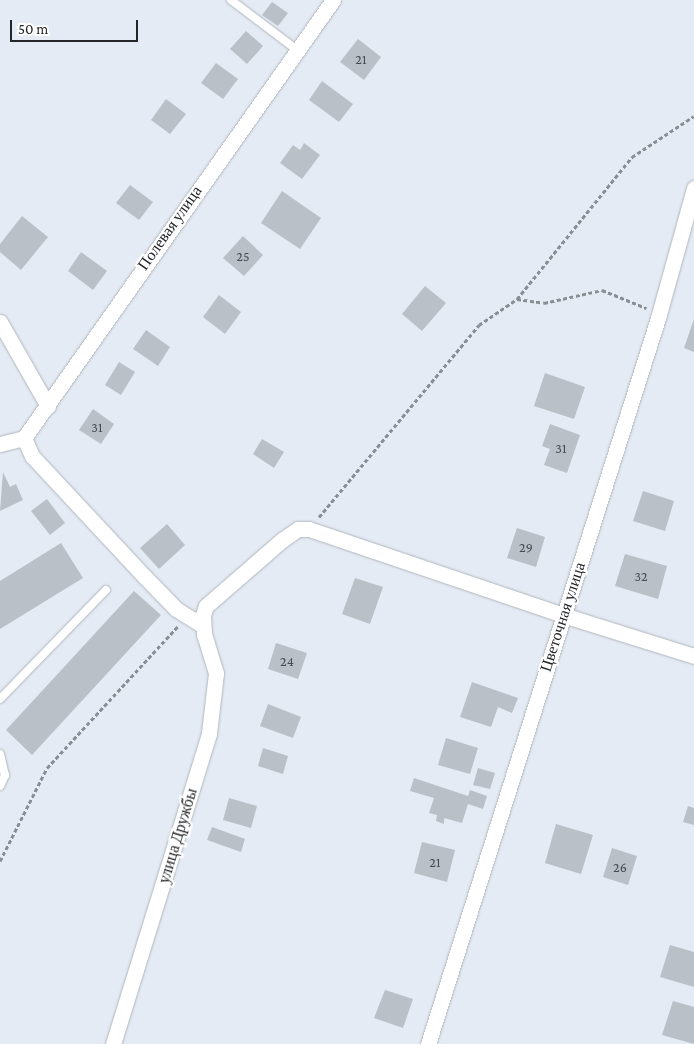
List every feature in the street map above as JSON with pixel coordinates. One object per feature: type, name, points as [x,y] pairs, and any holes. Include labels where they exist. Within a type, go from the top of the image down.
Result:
[{"type":"street","name":"Полевая улица","points":[[24,438],[332,0]]},
{"type":"street","name":"Цветочная улица","points":[[428,1044],[658,318],[694,188]]},
{"type":"street","points":[[0,322],[48,406]]},
{"type":"street","points":[[0,444],[24,438],[32,456],[169,603],[202,625],[206,606],[282,540],[298,529],[309,529],[563,615],[694,656]]},
{"type":"street","name":"улица Дружбы","points":[[113,1044],[209,733],[216,673],[202,625]]},
{"type":"lane","points":[[231,0],[297,50]]},
{"type":"lane","points":[[0,699],[106,590]]},
{"type":"lane","points":[[0,754],[5,775],[0,786]]},
{"type":"path","points":[[309,529],[479,324],[517,299],[632,157],[694,116]]},
{"type":"path","points":[[517,299],[544,303],[602,290],[644,306],[658,318]]},
{"type":"path","points":[[0,861],[47,768],[188,616]]},
{"type":"building","points":[[272,2],[288,13],[278,26],[262,15]]},
{"type":"building","points":[[246,31],[263,46],[247,64],[230,49]]},
{"type":"building","points":[[358,39],[381,57],[364,80],[340,62]]},
{"type":"building","points":[[216,63],[238,79],[223,99],[201,83]]},
{"type":"building","points":[[322,81],[353,104],[339,122],[309,100]]},
{"type":"building","points":[[166,99],[186,114],[170,134],[151,120]]},
{"type":"building","points":[[304,143],[320,155],[302,179],[280,163],[293,145],[300,150]]},
{"type":"building","points":[[130,185],[153,202],[139,220],[116,203]]},
{"type":"building","points":[[282,191],[321,218],[300,249],[261,223]]},
{"type":"building","points":[[22,216],[48,237],[21,270],[0,252],[0,244]]},
{"type":"building","points":[[243,236],[263,255],[244,276],[223,258]]},
{"type":"building","points":[[81,252],[107,271],[93,290],[68,271]]},
{"type":"building","points":[[425,286],[446,303],[422,331],[402,314]]},
{"type":"building","points":[[219,295],[241,312],[225,334],[203,317]]},
{"type":"building","points":[[694,319],[694,352],[684,348]]},
{"type":"building","points":[[146,330],[170,347],[158,366],[133,349]]},
{"type":"building","points":[[119,362],[135,372],[121,395],[105,385]]},
{"type":"building","points":[[545,373],[585,387],[574,419],[534,406]]},
{"type":"building","points":[[93,409],[114,424],[101,444],[79,430]]},
{"type":"building","points":[[550,424],[580,435],[567,473],[544,465],[550,449],[542,446]]},
{"type":"building","points":[[262,439],[284,452],[274,468],[253,454]]},
{"type":"building","points":[[3,472],[10,487],[16,484],[23,500],[0,511]]},
{"type":"building","points":[[643,491],[674,501],[665,531],[633,521]]},
{"type":"building","points":[[47,499],[65,523],[50,535],[31,511]]},
{"type":"building","points":[[167,524],[185,545],[159,569],[140,548]]},
{"type":"building","points":[[517,528],[545,537],[536,567],[507,558]]},
{"type":"building","points":[[61,543],[83,578],[0,629],[0,581]]},
{"type":"building","points":[[625,554],[667,566],[658,599],[615,586]]},
{"type":"building","points":[[355,578],[383,587],[370,624],[342,614]]},
{"type":"building","points":[[134,591],[161,615],[32,755],[6,730]]},
{"type":"building","points":[[276,643],[307,653],[298,679],[268,669]]},
{"type":"building","points":[[472,682],[518,698],[512,713],[498,707],[491,727],[460,717]]},
{"type":"building","points":[[268,704],[301,717],[293,738],[260,726]]},
{"type":"building","points":[[446,738],[478,748],[470,774],[438,765]]},
{"type":"building","points":[[263,748],[288,756],[283,774],[258,766]]},
{"type":"building","points":[[478,768],[495,773],[490,789],[473,785]]},
{"type":"building","points":[[414,778],[468,796],[470,790],[487,796],[483,809],[468,804],[462,823],[444,818],[444,824],[436,821],[437,815],[429,813],[434,798],[410,791]]},
{"type":"building","points":[[229,798],[257,806],[251,828],[223,820]]},
{"type":"building","points":[[688,806],[694,808],[694,825],[683,822]]},
{"type":"building","points":[[556,824],[593,835],[581,874],[545,863]]},
{"type":"building","points":[[212,827],[245,839],[241,852],[207,840]]},
{"type":"building","points":[[422,842],[455,850],[447,882],[414,873]]},
{"type":"building","points":[[612,848],[637,856],[628,885],[603,877]]},
{"type":"building","points":[[670,945],[694,952],[694,987],[660,977]]},
{"type":"building","points":[[385,990],[413,999],[403,1028],[374,1018]]},
{"type":"building","points":[[673,1001],[694,1007],[694,1044],[662,1035]]}]
